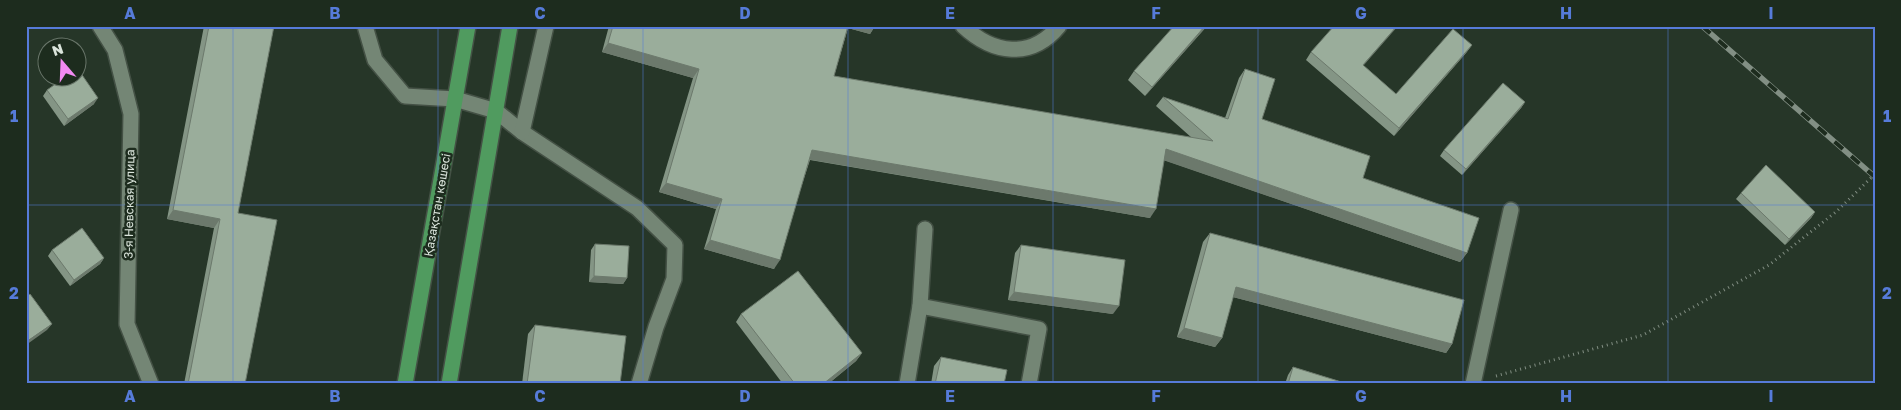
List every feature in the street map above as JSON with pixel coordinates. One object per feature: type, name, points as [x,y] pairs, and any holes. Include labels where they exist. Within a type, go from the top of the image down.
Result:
[{"type":"main road","name":"Қазақстан көшесі","points":[[405,384],[468,26]]},
{"type":"main road","points":[[450,384],[510,26]]},
{"type":"street","name":"3-я Невская улица","points":[[100,26],[116,50],[131,114],[127,324],[151,384]]},
{"type":"street","points":[[365,26],[375,60],[405,96],[455,99],[496,111],[522,132],[637,208],[675,245],[674,279],[656,327],[639,384]]},
{"type":"street","points":[[522,132],[546,26]]},
{"type":"street","points":[[963,26],[988,45],[1009,50],[1031,48],[1050,37],[1058,26]]},
{"type":"street","points":[[1473,383],[1511,210]]},
{"type":"street","points":[[907,384],[920,306],[925,229]]},
{"type":"street","points":[[920,306],[1039,329],[1029,384]]},
{"type":"path","points":[[1473,383],[1643,335],[1769,265],[1838,210],[1875,174]]},
{"type":"building","points":[[209,26],[274,26],[238,213],[277,220],[245,384],[188,384],[220,219],[173,210]]},
{"type":"building","points":[[613,26],[848,26],[834,76],[1213,141],[1163,97],[1228,119],[1245,69],[1275,79],[1262,119],[1370,156],[1363,178],[1479,218],[1467,253],[1166,149],[1156,209],[812,150],[780,260],[710,240],[722,199],[666,183],[699,69],[608,43]]},
{"type":"building","points":[[1174,26],[1205,26],[1152,87],[1134,71]]},
{"type":"building","points":[[1334,26],[1397,26],[1363,65],[1396,94],[1453,29],[1472,45],[1399,128],[1311,52]]},
{"type":"building","points":[[1503,83],[1525,102],[1466,169],[1444,150]]},
{"type":"building","points":[[88,84],[98,98],[68,119],[47,90],[50,88],[88,88]]},
{"type":"building","points":[[1766,165],[1815,212],[1789,239],[1741,193]]},
{"type":"building","points":[[82,228],[104,258],[74,280],[52,250]]},
{"type":"building","points":[[1210,233],[1464,300],[1452,344],[1236,287],[1222,338],[1184,328]]},
{"type":"building","points":[[595,244],[629,246],[627,278],[594,276]]},
{"type":"building","points":[[1021,245],[1125,260],[1119,306],[1014,292]]},
{"type":"building","points":[[798,271],[862,353],[823,384],[795,384],[741,314]]},
{"type":"building","points":[[30,294],[52,324],[26,342],[26,297]]},
{"type":"building","points":[[535,325],[626,336],[620,384],[527,384]]},
{"type":"building","points":[[941,357],[1007,370],[1004,384],[935,384]]},
{"type":"building","points":[[1293,367],[1348,384],[1288,384]]},
{"type":"railway","points":[[1702,26],[1875,177]]}]
